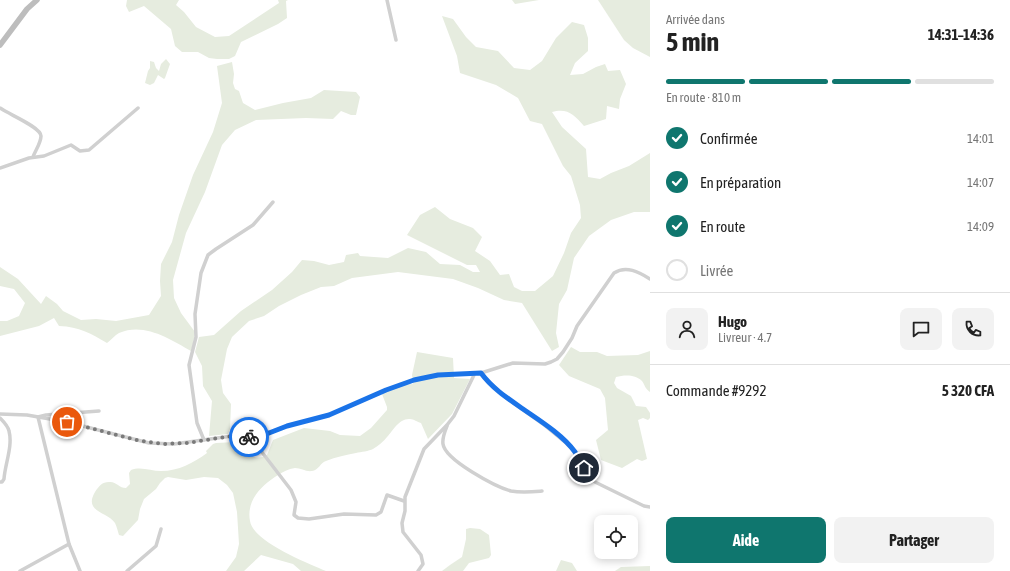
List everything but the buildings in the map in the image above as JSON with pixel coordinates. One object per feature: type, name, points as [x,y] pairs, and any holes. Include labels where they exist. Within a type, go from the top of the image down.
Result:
[{"type":"street","points":[[0,45],[27,9],[37,0]]},
{"type":"street","points":[[387,0],[396,40]]},
{"type":"street","points":[[0,108],[40,132],[41,136],[33,157]]},
{"type":"street","points":[[0,168],[33,157],[44,156],[71,145],[80,151],[89,150],[138,108]]},
{"type":"street","points":[[204,440],[197,423],[189,364],[196,337],[195,314],[203,269],[208,255],[253,225],[273,202]]},
{"type":"street","points":[[0,414],[38,417],[67,422],[149,443],[174,444],[232,436],[246,437],[269,433],[287,426],[329,415],[386,390],[414,380],[438,375],[481,373],[513,363],[545,364],[551,362],[557,359],[563,352],[572,338],[577,326],[614,273],[619,270],[631,270],[650,279]]},
{"type":"street","points":[[475,373],[448,425],[443,440],[444,449],[468,470],[489,482],[509,490],[527,493],[542,491]]},
{"type":"street","points":[[481,373],[486,380],[505,397],[538,420],[566,443],[574,451],[595,482],[644,506],[650,507]]},
{"type":"street","points":[[38,417],[51,414],[100,411]]},
{"type":"street","points":[[38,417],[69,544],[80,571]]},
{"type":"street","points":[[0,418],[9,432],[10,440],[4,479],[0,482]]},
{"type":"street","points":[[418,571],[422,567],[421,555],[403,532],[402,527],[405,508],[404,501],[424,449],[448,425]]},
{"type":"street","points":[[246,437],[258,446],[291,490],[296,502],[294,515],[298,518],[308,519],[344,514],[376,515],[381,512],[387,495],[404,501]]},
{"type":"street","points":[[127,571],[156,546],[161,529]]},
{"type":"street","points":[[20,571],[69,544]]},
{"type":"shaded area","points":[[127,0],[179,0],[176,5],[184,12],[196,27],[215,37],[229,36],[279,3],[278,0],[288,0],[286,1],[287,18],[241,42],[235,56],[229,59],[217,59],[209,58],[198,52],[182,52],[175,46],[171,29],[144,6],[129,12],[126,6]]},
{"type":"shaded area","points":[[512,0],[539,0],[515,4]]},
{"type":"shaded area","points":[[598,0],[650,0],[650,57],[633,48],[624,40]]},
{"type":"shaded area","points":[[442,16],[453,19],[466,37],[476,47],[498,51],[514,68],[530,70],[542,61],[556,38],[572,22],[584,25],[588,38],[588,51],[575,63],[570,75],[583,74],[605,64],[608,71],[620,70],[626,84],[620,99],[619,109],[607,106],[606,119],[584,126],[570,113],[562,111],[552,112],[562,127],[586,149],[588,177],[600,179],[629,166],[650,153],[650,212],[634,212],[611,220],[589,236],[574,258],[567,290],[559,304],[556,333],[559,347],[552,351],[522,303],[504,300],[453,279],[398,272],[352,278],[334,286],[321,287],[279,306],[264,316],[249,321],[232,337],[227,349],[221,380],[223,393],[231,404],[230,429],[228,434],[209,436],[212,401],[203,386],[202,366],[195,352],[199,337],[214,335],[241,311],[272,290],[292,272],[302,260],[314,261],[329,265],[344,262],[346,255],[358,253],[360,256],[388,258],[408,248],[426,252],[440,264],[460,265],[473,272],[480,272],[476,265],[467,265],[407,235],[420,215],[435,207],[450,219],[473,228],[482,237],[475,251],[490,261],[500,275],[509,274],[514,287],[522,291],[535,291],[553,276],[564,253],[571,233],[581,218],[580,205],[571,176],[563,166],[542,124],[530,121],[518,98],[496,85],[460,73],[457,56]]},
{"type":"shaded area","points":[[166,59],[170,64],[165,78],[164,79],[158,75],[154,83],[150,85],[145,83],[150,68],[150,61],[154,62],[159,71],[161,64]]},
{"type":"shaded area","points":[[232,62],[234,74],[233,83],[235,89],[239,91],[243,103],[255,110],[311,98],[324,90],[356,92],[360,97],[356,115],[351,115],[341,111],[333,119],[306,118],[256,120],[235,130],[222,145],[205,192],[186,233],[173,280],[174,298],[181,313],[195,332],[191,351],[166,337],[138,329],[119,333],[107,343],[84,331],[59,326],[54,318],[39,326],[0,336],[0,321],[7,321],[19,316],[25,303],[14,289],[0,286],[0,267],[18,279],[41,304],[46,296],[57,304],[63,311],[81,320],[96,319],[116,321],[149,315],[161,296],[161,264],[172,242],[179,215],[193,175],[213,132],[222,103],[217,66]]},
{"type":"shaded area","points":[[571,347],[580,352],[597,352],[607,356],[638,355],[650,351],[650,392],[642,381],[633,376],[616,377],[614,383],[617,388],[631,396],[636,406],[646,407],[650,413],[650,418],[648,420],[643,418],[638,420],[647,459],[642,461],[637,459],[622,468],[601,460],[596,440],[608,430],[605,398],[600,389],[569,376],[559,365]]},
{"type":"shaded area","points":[[417,352],[453,358],[454,378],[470,379],[452,414],[428,439],[421,423],[411,419],[406,419],[399,423],[379,445],[373,449],[341,456],[324,462],[314,471],[295,468],[278,475],[261,488],[250,506],[250,521],[253,529],[261,537],[282,551],[326,571],[301,571],[293,564],[261,555],[244,571],[226,571],[236,557],[239,544],[237,512],[233,493],[227,485],[218,478],[204,477],[186,480],[168,477],[165,478],[156,489],[144,499],[138,520],[123,536],[119,535],[112,519],[94,508],[92,504],[92,499],[99,486],[107,482],[116,483],[121,487],[126,488],[130,484],[129,473],[131,470],[174,470],[202,457],[207,453],[206,451],[213,444],[216,443],[236,442],[248,454],[254,457],[264,457],[267,455],[273,440],[304,428],[330,431],[340,435],[360,436],[371,428],[387,410],[382,394],[399,385],[413,384],[412,375]]},
{"type":"shaded area","points":[[466,529],[480,529],[489,535],[491,555],[489,558],[469,563],[463,571],[442,571],[462,557],[466,539]]},
{"type":"shaded area","points":[[561,560],[572,563],[577,571],[556,571]]},
{"type":"shaded area","points":[[650,566],[650,571],[615,571],[621,567]]},
{"type":"way so far","points":[[67,422],[149,443],[174,444],[232,436],[249,437]]},
{"type":"route","points":[[249,437],[269,433],[287,426],[329,415],[386,390],[414,380],[438,375],[481,373],[494,388],[558,436],[574,451],[584,468]]}]
